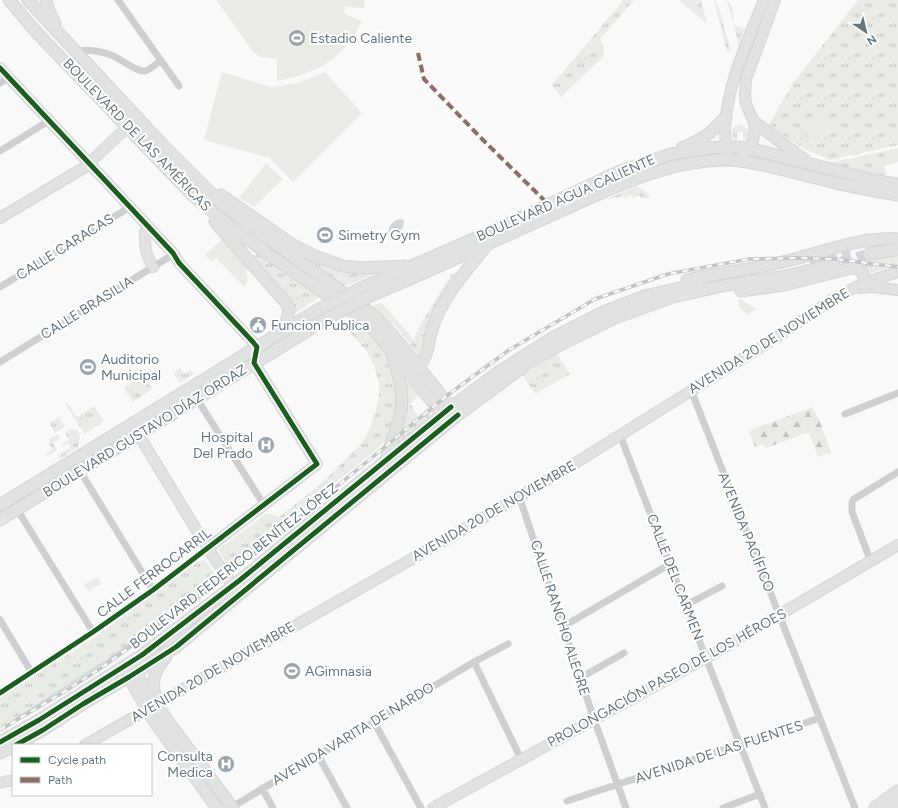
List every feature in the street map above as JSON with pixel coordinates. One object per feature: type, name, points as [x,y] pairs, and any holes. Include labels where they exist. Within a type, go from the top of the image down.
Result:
[{"type":"highway","points":[[876,808],[898,792]]},
{"type":"highway","points":[[891,808],[898,804]]},
{"type":"main road","name":"BOULEVARD DE LAS AMÉRICAS","points":[[9,0],[37,32],[193,196],[235,231],[366,322],[390,349],[445,418]]},
{"type":"main road","name":"BOULEVARD DE LAS AMÉRICAS","points":[[28,0],[187,170],[222,204],[266,232],[376,317],[386,327],[454,411]]},
{"type":"main road","points":[[46,0],[49,11],[61,34]]},
{"type":"main road","points":[[671,154],[702,139],[714,130],[726,116]]},
{"type":"main road","points":[[754,122],[809,163]]},
{"type":"main road","name":"BOULEVARD AGUA CALIENTE","points":[[319,309],[359,289],[618,172],[671,154],[727,147],[749,149],[877,181],[898,184]]},
{"type":"main road","name":"BOULEVARD AGUA CALIENTE","points":[[330,317],[370,296],[604,192],[653,173],[696,163],[728,160],[741,161],[898,195]]},
{"type":"main road","points":[[193,196],[287,304],[289,309],[288,317],[282,332]]},
{"type":"main road","points":[[247,257],[248,251],[254,243],[266,232],[302,250],[343,266],[369,268],[416,264]]},
{"type":"main road","points":[[644,296],[653,290],[673,283],[710,275],[777,264],[864,241],[898,239]]},
{"type":"main road","points":[[404,368],[412,370],[424,361],[433,326],[444,302],[457,282],[488,244]]},
{"type":"main road","points":[[850,252],[880,245],[898,244]]},
{"type":"main road","points":[[869,254],[898,250]]},
{"type":"main road","name":"BOULEVARD FEDERICO BENÍTEZ LÓPEZ","points":[[18,744],[43,730],[83,704],[129,671],[142,655],[233,586],[386,460],[454,411],[500,371],[554,337],[603,312],[644,296],[713,280],[779,270],[810,263]]},
{"type":"main road","name":"BOULEVARD FEDERICO BENÍTEZ LÓPEZ","points":[[454,411],[527,364],[560,345],[615,318],[673,297],[697,291],[787,276],[834,264]]},
{"type":"main road","points":[[642,308],[671,301],[784,285],[851,268],[856,268],[861,271],[867,284]]},
{"type":"main road","name":"BOULEVARD GUSTAVO DÍAZ ORDAZ","points":[[1,504],[319,309]]},
{"type":"main road","name":"BOULEVARD GUSTAVO DÍAZ ORDAZ","points":[[0,520],[330,317]]},
{"type":"main road","points":[[386,460],[400,415],[402,394],[396,366],[390,349]]},
{"type":"main road","name":"BOULEVARD FEDERICO BENÍTEZ LÓPEZ","points":[[0,742],[129,671],[176,647],[239,595],[445,418]]},
{"type":"main road","points":[[156,704],[152,687],[153,679],[159,665],[176,647]]},
{"type":"main road","points":[[129,671],[156,704],[232,807]]},
{"type":"main road","points":[[129,671],[146,709],[217,808]]},
{"type":"main road","points":[[0,753],[12,747]]},
{"type":"street","points":[[118,0],[179,86]]},
{"type":"street","points":[[728,160],[725,137],[726,116],[731,90],[739,60],[764,0]]},
{"type":"street","points":[[741,161],[749,149],[754,135],[754,122],[746,104],[746,79],[775,0]]},
{"type":"street","points":[[77,51],[86,50],[113,55],[139,71],[145,71],[161,60]]},
{"type":"street","points":[[0,68],[3,80],[47,122],[253,342],[256,347],[254,363]]},
{"type":"street","points":[[0,218],[87,165],[138,117]]},
{"type":"street","points":[[0,151],[47,122]]},
{"type":"street","points":[[128,208],[145,232],[171,255]]},
{"type":"street","name":"CALLE CARACAS","points":[[0,287],[128,208]]},
{"type":"street","points":[[145,232],[147,255],[153,267]]},
{"type":"street","name":"CALLE BRASILIA","points":[[0,362],[171,255]]},
{"type":"street","name":"AVENIDA 20 DE NOVIEMBRE","points":[[87,744],[387,568],[520,496],[779,335],[831,300],[846,292],[898,272]]},
{"type":"street","points":[[867,284],[898,290]]},
{"type":"street","name":"CALLE FERROCARRIL","points":[[0,692],[93,632],[153,590],[317,464],[254,363]]},
{"type":"street","name":"AVENIDA PACÍFICO","points":[[691,390],[855,808]]},
{"type":"street","points":[[845,414],[898,393]]},
{"type":"street","points":[[197,399],[264,506]]},
{"type":"street","points":[[132,424],[208,548],[239,595]]},
{"type":"street","name":"CALLE DEL CARMEN","points":[[620,435],[765,808]]},
{"type":"street","points":[[80,471],[153,590]]},
{"type":"street","points":[[871,562],[852,512],[852,502],[854,499],[898,472]]},
{"type":"street","name":"CALLE RANCHO ALEGRE","points":[[520,496],[580,678],[626,808]]},
{"type":"street","points":[[1,504],[20,514],[93,632]]},
{"type":"street","name":"PROLONGACIÓN PASEO DE LOS HÉROES","points":[[433,808],[706,658],[780,616],[898,545]]},
{"type":"street","points":[[564,626],[670,564]]},
{"type":"street","points":[[686,605],[722,586]]},
{"type":"street","points":[[0,620],[32,672]]},
{"type":"street","name":"AVENIDA VARITA DE NARDO","points":[[232,807],[474,662],[508,644]]},
{"type":"street","points":[[580,678],[624,652]]},
{"type":"street","points":[[474,662],[521,759]]},
{"type":"street","name":"AVENIDA DE LAS FUENTES","points":[[568,801],[820,718]]},
{"type":"street","points":[[374,722],[421,808]]},
{"type":"street","points":[[318,755],[347,808]]},
{"type":"street","points":[[0,783],[12,780]]},
{"type":"street","points":[[262,788],[273,808]]},
{"type":"street","points":[[868,808],[898,792]]},
{"type":"street","points":[[723,808],[760,794]]},
{"type":"green space","name":"Estadio Caliente","points":[[216,0],[365,0],[364,8],[345,7],[344,13],[362,21],[346,46],[337,55],[317,69],[292,78],[277,81],[277,59],[260,57],[254,53]]},
{"type":"green space","points":[[622,0],[634,0],[600,39],[604,56],[561,97],[552,85],[622,2]]},
{"type":"green space","points":[[679,0],[701,0],[707,24]]},
{"type":"green space","points":[[715,0],[719,8],[731,51],[727,52]]},
{"type":"green space","points":[[727,0],[732,6],[734,25],[745,29],[739,45]]},
{"type":"green space","points":[[858,0],[898,0],[898,145],[830,160],[807,150],[781,134],[769,124],[793,83]]},
{"type":"green space","points":[[222,72],[271,87],[298,83],[325,72],[362,113],[293,182],[270,158],[204,140]]},
{"type":"green space","points":[[826,121],[829,124],[823,133],[817,137],[810,137],[806,135],[805,126],[807,124],[810,122]]},
{"type":"green space","points":[[741,124],[748,130],[748,135],[745,140],[743,140],[743,132],[737,132],[737,140],[734,140],[732,130],[735,126]]},
{"type":"green space","points":[[898,148],[898,162],[884,166],[887,175],[880,175],[829,163]]},
{"type":"green space","points":[[266,163],[283,179],[254,207],[239,198]]},
{"type":"green space","points":[[637,186],[644,190],[650,197],[641,199],[639,195],[633,198],[631,195],[625,198],[623,196],[617,199],[615,197],[608,200],[607,199]]},
{"type":"green space","points":[[222,239],[247,268],[246,272],[248,280],[244,287],[216,258],[212,262],[205,255]]},
{"type":"green space","points":[[291,251],[315,261],[382,271],[343,287]]},
{"type":"green space","points":[[258,252],[321,296],[294,314],[292,301],[254,256]]},
{"type":"green space","points":[[887,256],[898,257],[898,265],[870,273],[853,264]]},
{"type":"green space","points":[[458,272],[430,323],[418,355],[400,331],[373,306],[381,302],[414,340],[421,323],[451,275]]},
{"type":"green space","points":[[739,298],[756,309],[748,315],[740,308],[738,301]]},
{"type":"green space","points":[[352,319],[376,339],[392,362],[398,404],[389,434],[385,441],[377,449],[230,568],[218,550],[267,513],[279,517],[321,484],[362,443],[370,428],[379,398],[379,383],[374,365],[366,350],[342,324]]},
{"type":"green space","points":[[557,354],[570,374],[535,394],[523,375]]},
{"type":"green space","points":[[180,368],[184,374],[191,370],[194,374],[180,383],[173,373]]},
{"type":"green space","points":[[144,376],[152,389],[133,402],[124,388]]},
{"type":"green space","points":[[403,377],[418,395],[411,404],[406,404]]},
{"type":"green space","points":[[67,402],[77,417],[94,406],[104,421],[85,434],[65,404]]},
{"type":"green space","points":[[406,405],[411,405],[414,408],[414,412],[418,416],[429,407],[433,411],[429,415],[429,418],[393,447]]},
{"type":"green space","points":[[813,407],[831,452],[818,457],[809,432],[766,448],[763,444],[755,447],[749,432],[752,429]]},
{"type":"green space","points":[[59,417],[65,427],[55,433],[49,423]]},
{"type":"green space","points":[[72,428],[74,430],[76,429],[80,435],[78,447],[60,459],[58,455],[71,447],[68,443],[63,446],[62,444],[69,440],[65,433]]},
{"type":"green space","points":[[58,434],[60,438],[53,443],[57,450],[47,456],[46,454],[53,449],[48,443],[50,441],[49,439]]},
{"type":"green space","points":[[205,560],[218,578],[109,658],[9,723],[0,727],[0,698],[95,637],[198,562]]},
{"type":"green space","points":[[98,577],[101,583],[88,591],[84,585]]},
{"type":"water","points":[[400,219],[404,220],[402,229],[397,231],[392,227],[391,229],[392,234],[398,240],[397,242],[390,237],[389,230],[392,223]]},
{"type":"waterway","points":[[228,573],[275,535]]},
{"type":"waterway","points":[[13,721],[109,659],[223,577]]},
{"type":"tunnel","points":[[810,263],[850,252]]},
{"type":"tunnel","points":[[841,262],[869,254]]},
{"type":"railway","points":[[0,730],[101,668],[227,577],[449,394],[509,350],[595,299],[668,274],[749,259],[835,259],[898,267]]},
{"type":"marked path","points":[[418,53],[424,79],[544,200]]},
{"type":"cycle path","points":[[0,68],[173,253],[179,263],[253,342],[257,347],[254,363],[317,464],[153,590],[93,632],[0,693]]},
{"type":"cycle path","points":[[0,742],[39,720],[142,655],[240,580],[451,407]]},
{"type":"cycle path","points":[[18,744],[43,730],[176,647],[458,415]]},
{"type":"place","name":"Estadio Caliente","points":[[297,38]]},
{"type":"place","name":"Simetry Gym","points":[[325,235]]},
{"type":"place","name":"Funcion Publica","points":[[258,325]]},
{"type":"place","name":"Auditorio Municipal","points":[[88,367]]},
{"type":"place","name":"Hospital Del Prado","points":[[266,445]]},
{"type":"place","name":"AGimnasia","points":[[292,671]]},
{"type":"place","name":"Consulta Medica","points":[[226,764]]}]
